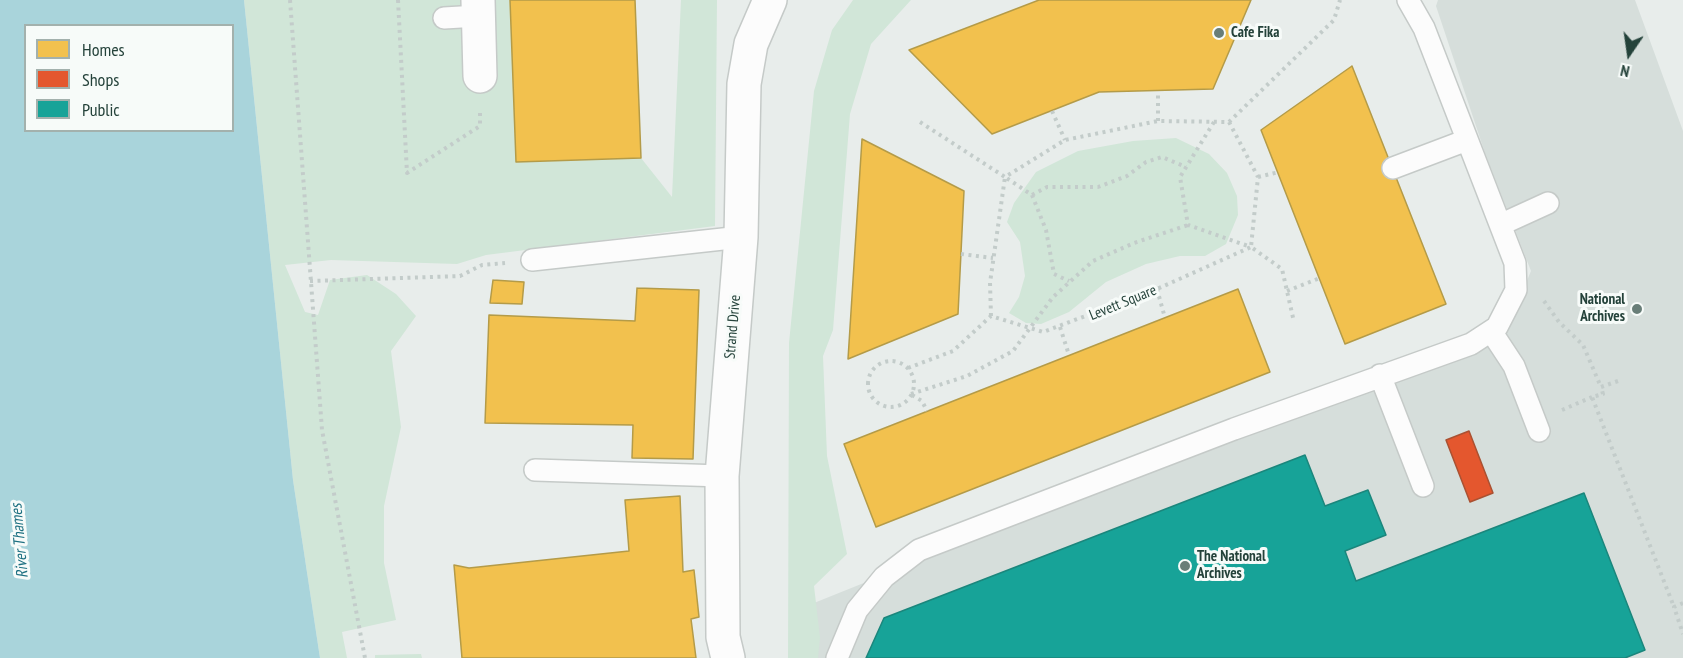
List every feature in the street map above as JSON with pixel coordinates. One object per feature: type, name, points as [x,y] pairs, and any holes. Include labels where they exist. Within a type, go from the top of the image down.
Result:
[{"type":"street","name":"Strand Drive","points":[[728,658],[723,637],[722,476],[741,237],[744,84],[751,44],[770,0]]},
{"type":"street","points":[[478,8],[480,76]]},
{"type":"lane","points":[[837,658],[857,610],[884,577],[920,550],[1233,429],[1471,344],[1497,327],[1516,290],[1515,263],[1502,224],[1424,28],[1408,0]]},
{"type":"lane","points":[[444,18],[478,8]]},
{"type":"lane","points":[[1393,168],[1467,140]]},
{"type":"lane","points":[[1502,224],[1548,203]]},
{"type":"lane","points":[[532,260],[741,237]]},
{"type":"lane","points":[[1491,331],[1514,366],[1539,431]]},
{"type":"lane","points":[[1380,375],[1423,486]]},
{"type":"lane","points":[[535,470],[722,476]]},
{"type":"path","points":[[290,0],[322,430],[365,658]]},
{"type":"path","points":[[398,0],[407,173],[480,126]]},
{"type":"path","points":[[908,368],[953,351],[990,315],[993,258],[1005,177],[1065,140],[1158,120],[1229,122],[1334,20],[1340,0]]},
{"type":"path","points":[[1158,90],[1158,120]]},
{"type":"path","points":[[1052,111],[1065,140]]},
{"type":"path","points":[[920,122],[1032,195],[1046,230],[1054,274],[1069,281]]},
{"type":"path","points":[[1188,225],[1180,177],[1214,122]]},
{"type":"path","points":[[1229,122],[1258,177],[1251,247]]},
{"type":"path","points":[[1032,195],[1047,187],[1098,187],[1127,176],[1146,162],[1162,157],[1186,167]]},
{"type":"path","points":[[1258,177],[1279,172]]},
{"type":"path","points":[[911,394],[914,381],[908,368],[894,361],[879,364],[869,375],[869,391],[878,403],[885,406],[900,404],[911,394],[967,376],[1012,351],[1031,330],[1053,297],[1093,261],[1134,243],[1188,225],[1251,247],[1282,269],[1294,322]]},
{"type":"path","name":"Levett Square","points":[[990,315],[1043,332],[1157,289],[1251,247]]},
{"type":"path","points":[[961,254],[993,258]]},
{"type":"path","points":[[310,281],[460,276],[482,265],[532,260]]},
{"type":"path","points":[[1287,291],[1320,278]]},
{"type":"path","points":[[1516,278],[1537,278],[1539,294],[1558,322],[1583,345],[1603,394],[1592,398],[1683,633]]},
{"type":"path","points":[[1157,289],[1165,318]]},
{"type":"path","points":[[1060,327],[1068,356]]},
{"type":"path","points":[[1601,387],[1618,381]]},
{"type":"path","points":[[911,394],[922,401],[927,411]]},
{"type":"path","points":[[1674,607],[1683,603]]},
{"type":"shaded area","points":[[1438,0],[1635,0],[1683,131],[1683,658],[795,658],[799,609],[1048,509],[1504,336],[1531,271],[1485,153],[1436,6]]},
{"type":"green space","points":[[244,0],[510,0],[516,162],[641,158],[672,197],[681,0],[717,0],[715,226],[486,255],[457,264],[331,260],[285,265],[305,312],[318,315],[330,280],[367,275],[396,294],[416,316],[391,351],[401,427],[384,506],[384,563],[396,620],[342,632],[347,658],[320,658],[293,480]]},
{"type":"green space","points":[[853,0],[911,0],[871,44],[850,114],[833,330],[823,356],[827,456],[847,554],[814,586],[820,637],[818,658],[788,658],[789,343],[814,91],[832,30]]},
{"type":"green space","points":[[1176,138],[1209,154],[1227,173],[1237,196],[1238,215],[1226,244],[1205,256],[1180,256],[1146,264],[1106,282],[1069,312],[1041,324],[1026,323],[1009,313],[1019,297],[1025,276],[1020,242],[1007,222],[1014,203],[1036,172],[1078,151],[1133,141]]},
{"type":"green space","points":[[421,654],[422,658],[375,658],[375,655]]},
{"type":"water","name":"River Thames","points":[[0,0],[244,0],[293,480],[320,658],[0,658]]},
{"type":"building: Homes","points":[[510,0],[635,0],[641,158],[516,162]]},
{"type":"building: Homes","points":[[1039,0],[1251,0],[1213,89],[1099,92],[992,134],[909,50]]},
{"type":"building: Homes","points":[[1352,66],[1446,304],[1345,344],[1261,130]]},
{"type":"building: Homes","points":[[862,139],[964,191],[958,314],[848,359]]},
{"type":"building: Homes","points":[[493,280],[524,282],[522,304],[490,303]]},
{"type":"building: Homes","points":[[637,288],[699,290],[693,459],[632,458],[633,425],[485,423],[489,315],[635,321]]},
{"type":"building: Homes","points":[[1238,289],[1270,372],[876,527],[844,444]]},
{"type":"building: Homes","points":[[680,496],[683,572],[694,570],[699,617],[691,619],[696,658],[462,658],[454,565],[469,568],[629,551],[625,500]]},
{"type":"building: Shops","points":[[1469,431],[1493,493],[1470,502],[1446,440]]},
{"type":"building: Public","name":"The National Archives","points":[[1305,455],[1325,506],[1368,490],[1386,535],[1345,551],[1356,581],[1584,493],[1645,650],[1625,658],[866,658],[884,618]]},
{"type":"place","name":"Cafe Fika","points":[[1219,33]]},
{"type":"place","name":"National Archives","points":[[1637,309]]},
{"type":"place","name":"The National Archives","points":[[1185,566]]}]
